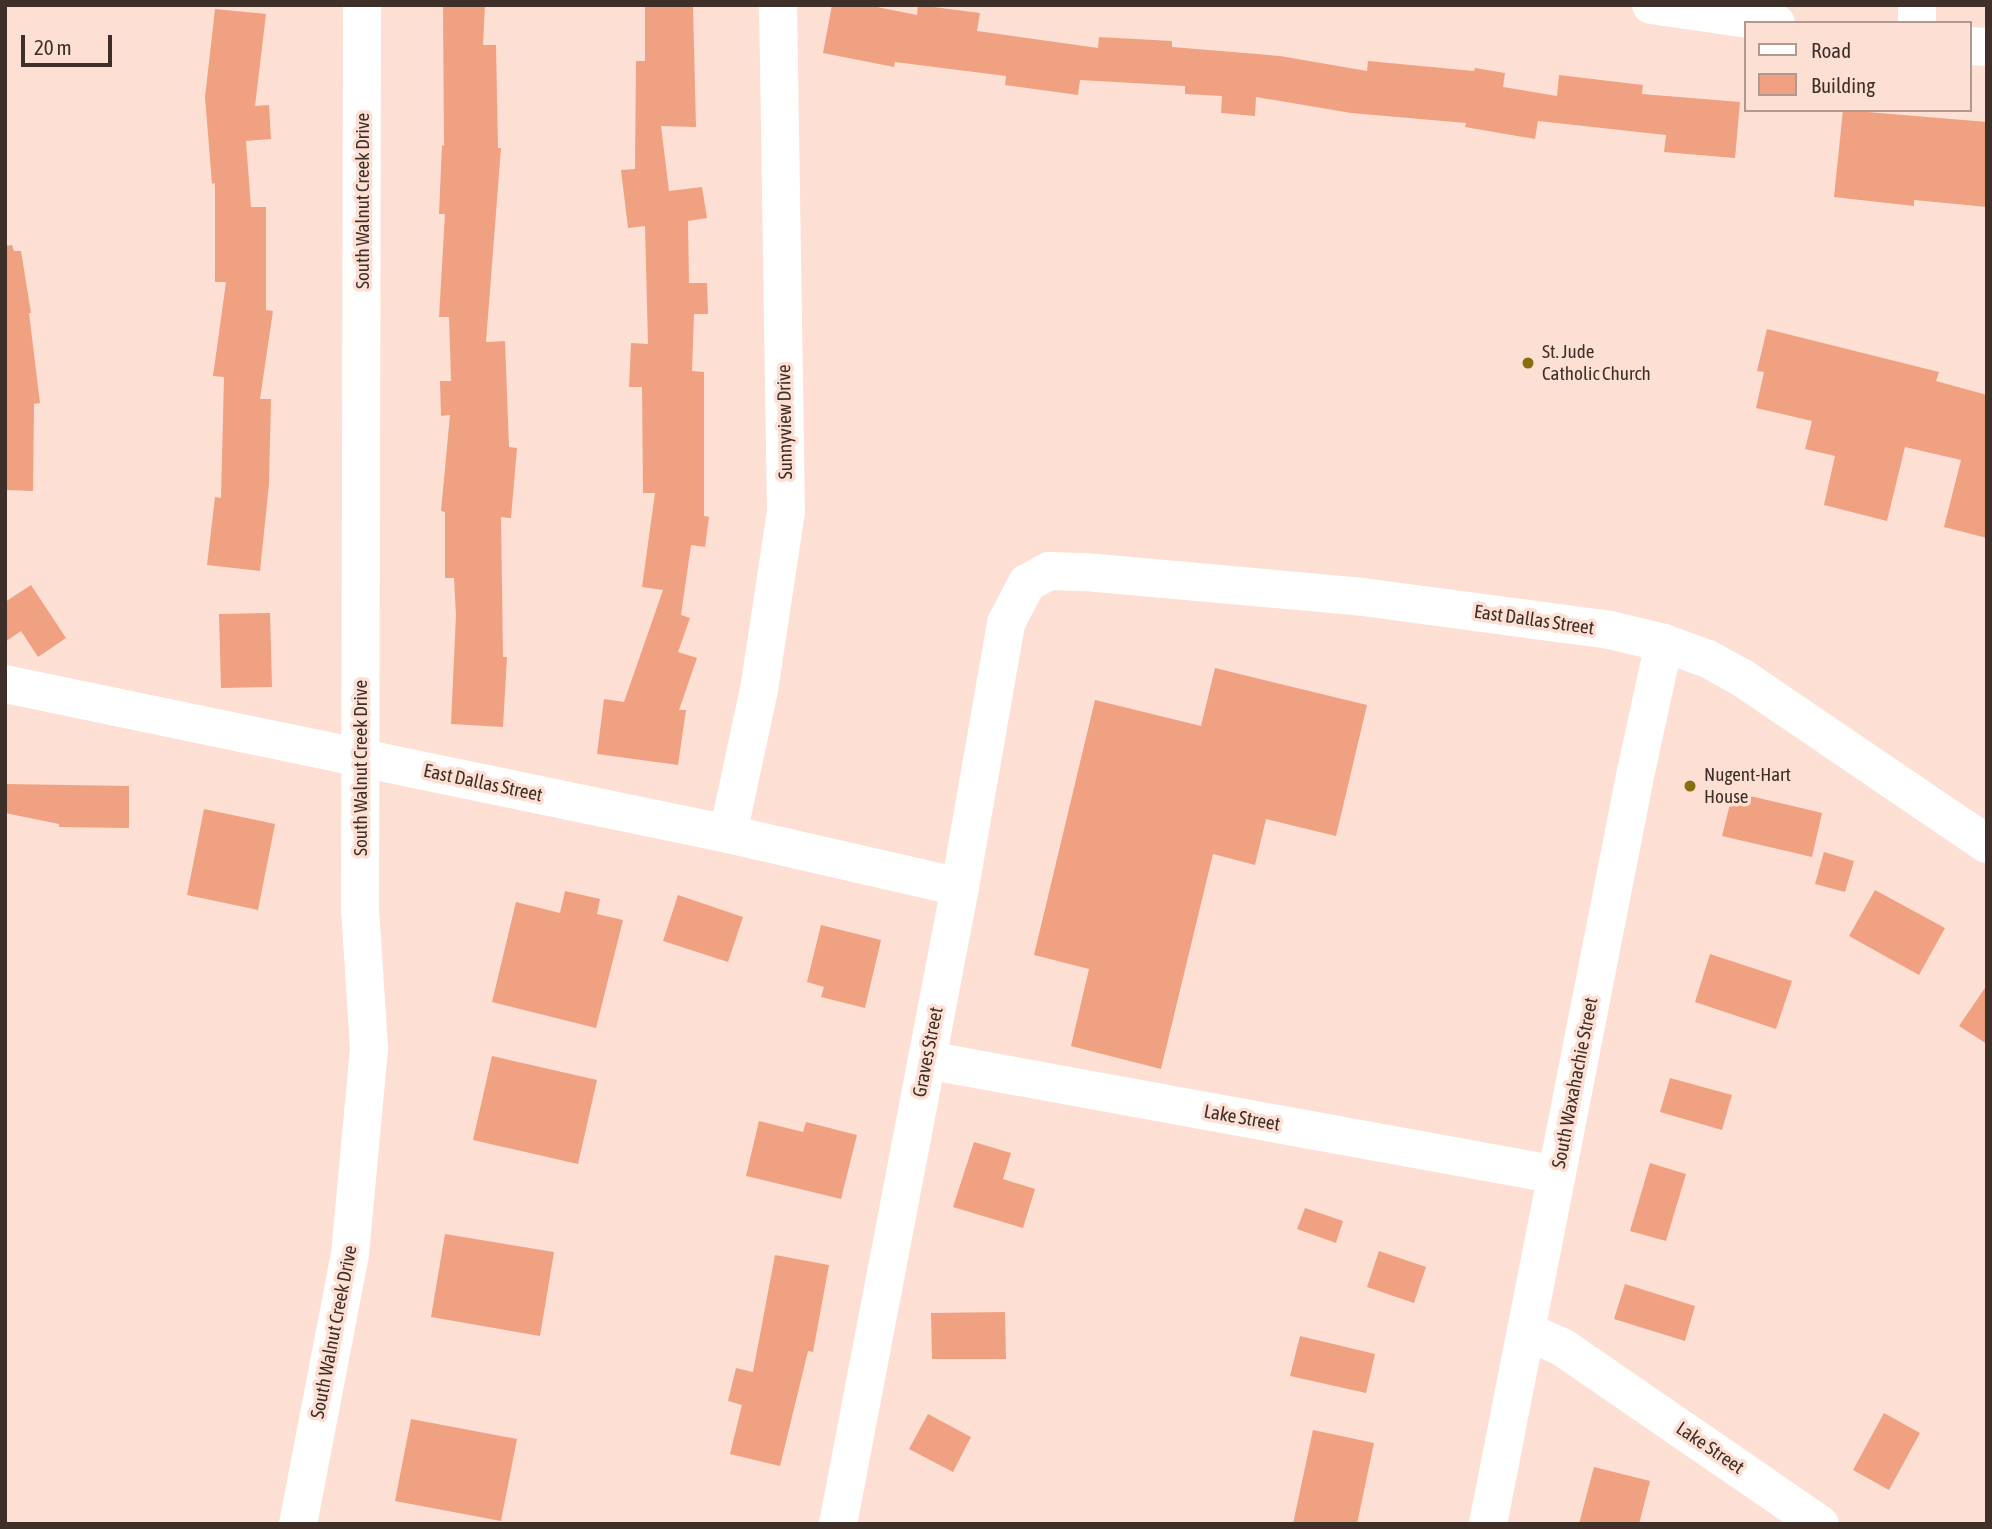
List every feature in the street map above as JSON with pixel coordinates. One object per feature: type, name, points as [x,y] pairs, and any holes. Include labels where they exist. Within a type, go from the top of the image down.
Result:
[{"type":"street","name":"South Walnut Creek Drive","points":[[298,1524],[351,1254],[369,1048],[360,908],[362,5]]},
{"type":"street","name":"Sunnyview Drive","points":[[728,834],[759,690],[786,512],[778,5]]},
{"type":"street","points":[[1651,5],[1762,21]]},
{"type":"street","name":"East Dallas Street","points":[[1027,583],[1049,571],[1085,572],[1324,593],[1610,630],[1664,643],[1708,659],[1741,677],[1987,844]]},
{"type":"street","name":"Graves Street","points":[[838,1524],[960,887],[1006,623],[1027,583]]},
{"type":"street","name":"South Waxahachie Street","points":[[1488,1524],[1635,776],[1664,643]]},
{"type":"street","name":"East Dallas Street","points":[[5,684],[728,834],[960,887]]},
{"type":"street","name":"Lake Street","points":[[926,1060],[1557,1175]]},
{"type":"street","name":"Lake Street","points":[[1526,1331],[1562,1347],[1820,1524]]},
{"type":"building","points":[[443,5],[485,5],[483,45],[496,45],[498,148],[501,148],[486,342],[505,341],[509,447],[517,448],[511,518],[501,517],[503,657],[507,657],[503,727],[451,724],[456,615],[454,578],[445,578],[445,512],[441,511],[450,415],[441,416],[440,381],[451,381],[449,317],[439,317],[445,214],[439,214],[442,145],[444,146]]},
{"type":"building","points":[[645,5],[693,5],[696,127],[661,126],[669,191],[702,187],[707,218],[688,221],[689,283],[707,283],[708,314],[694,314],[692,371],[704,372],[704,516],[709,517],[705,547],[691,545],[681,615],[690,618],[678,652],[697,658],[679,710],[686,710],[678,765],[597,754],[604,699],[624,702],[663,590],[642,587],[655,493],[643,493],[642,387],[629,387],[631,343],[648,344],[645,226],[628,228],[621,170],[635,169],[636,61],[645,61]]},
{"type":"building","points":[[832,5],[867,5],[917,15],[918,5],[980,13],[977,31],[1098,48],[1099,37],[1172,41],[1172,47],[1280,56],[1367,71],[1368,61],[1474,71],[1475,68],[1505,73],[1503,87],[1557,96],[1559,75],[1643,85],[1642,94],[1740,102],[1735,158],[1664,152],[1666,135],[1538,121],[1535,139],[1465,127],[1466,123],[1351,113],[1256,97],[1255,116],[1221,113],[1222,96],[1185,94],[1185,86],[1080,80],[1078,95],[1005,85],[1006,76],[895,62],[894,67],[823,53]]},
{"type":"building","points":[[215,9],[266,14],[255,106],[269,105],[271,139],[246,141],[251,207],[266,207],[266,310],[273,311],[260,399],[271,399],[269,484],[260,571],[207,565],[215,497],[221,498],[224,377],[213,376],[226,282],[215,282],[215,183],[212,184],[205,97]]},
{"type":"building","points":[[1843,112],[1987,122],[1987,207],[1914,200],[1914,206],[1834,197]]},
{"type":"building","points":[[12,245],[14,251],[21,251],[31,313],[40,403],[34,404],[33,491],[5,490],[5,246]]},
{"type":"building","points":[[1767,329],[1939,372],[1936,381],[1987,395],[1987,538],[1944,527],[1961,460],[1905,447],[1887,521],[1824,505],[1835,456],[1805,449],[1812,421],[1756,408],[1764,372],[1757,371]]},
{"type":"building","points":[[31,585],[66,638],[38,657],[21,631],[5,642],[5,602]]},
{"type":"building","points":[[270,613],[272,687],[221,688],[219,614]]},
{"type":"building","points":[[1215,668],[1367,705],[1336,836],[1266,819],[1255,865],[1213,854],[1161,1069],[1071,1046],[1089,969],[1034,955],[1095,700],[1201,726]]},
{"type":"building","points":[[5,784],[129,786],[129,828],[59,827],[59,824],[5,813]]},
{"type":"building","points":[[1733,792],[1822,813],[1812,857],[1722,836]]},
{"type":"building","points":[[204,809],[275,824],[258,910],[187,895]]},
{"type":"building","points":[[1824,852],[1854,861],[1845,892],[1815,884]]},
{"type":"building","points":[[1875,890],[1945,928],[1919,975],[1849,936]]},
{"type":"building","points":[[565,891],[600,899],[597,914],[623,920],[596,1028],[492,1002],[516,902],[560,913]]},
{"type":"building","points":[[678,895],[743,917],[728,962],[663,941]]},
{"type":"building","points":[[821,925],[881,940],[865,1008],[821,997],[824,987],[807,982]]},
{"type":"building","points":[[1710,954],[1792,981],[1776,1029],[1695,1002]]},
{"type":"building","points":[[1987,985],[1987,1044],[1959,1026]]},
{"type":"building","points":[[492,1056],[597,1080],[578,1164],[473,1140]]},
{"type":"building","points":[[1670,1078],[1732,1095],[1722,1130],[1660,1112]]},
{"type":"building","points":[[759,1121],[803,1132],[806,1122],[857,1135],[841,1199],[746,1176]]},
{"type":"building","points":[[974,1142],[1011,1153],[1003,1179],[1035,1189],[1023,1228],[953,1207]]},
{"type":"building","points":[[1650,1163],[1686,1174],[1666,1241],[1630,1231]]},
{"type":"building","points":[[1305,1208],[1343,1221],[1336,1243],[1297,1229]]},
{"type":"building","points":[[445,1234],[554,1252],[540,1336],[431,1317]]},
{"type":"building","points":[[1379,1251],[1426,1267],[1414,1303],[1367,1287]]},
{"type":"building","points":[[775,1255],[829,1265],[813,1352],[808,1351],[780,1466],[730,1454],[742,1405],[728,1401],[736,1368],[753,1372]]},
{"type":"building","points":[[1625,1284],[1695,1306],[1685,1341],[1614,1319]]},
{"type":"building","points":[[1005,1312],[1006,1359],[932,1359],[931,1313]]},
{"type":"building","points":[[1300,1336],[1375,1354],[1366,1393],[1290,1376]]},
{"type":"building","points":[[1884,1413],[1920,1433],[1889,1490],[1853,1470]]},
{"type":"building","points":[[928,1414],[971,1437],[953,1472],[909,1449]]},
{"type":"building","points":[[411,1419],[517,1439],[501,1521],[395,1501]]},
{"type":"building","points":[[1313,1430],[1374,1443],[1357,1524],[1293,1524]]},
{"type":"building","points":[[1594,1467],[1650,1481],[1639,1524],[1579,1524]]},
{"type":"place","name":"St. Jude Catholic Church","points":[[1528,363]]},
{"type":"place","name":"Nugent-Hart House","points":[[1690,786]]}]
